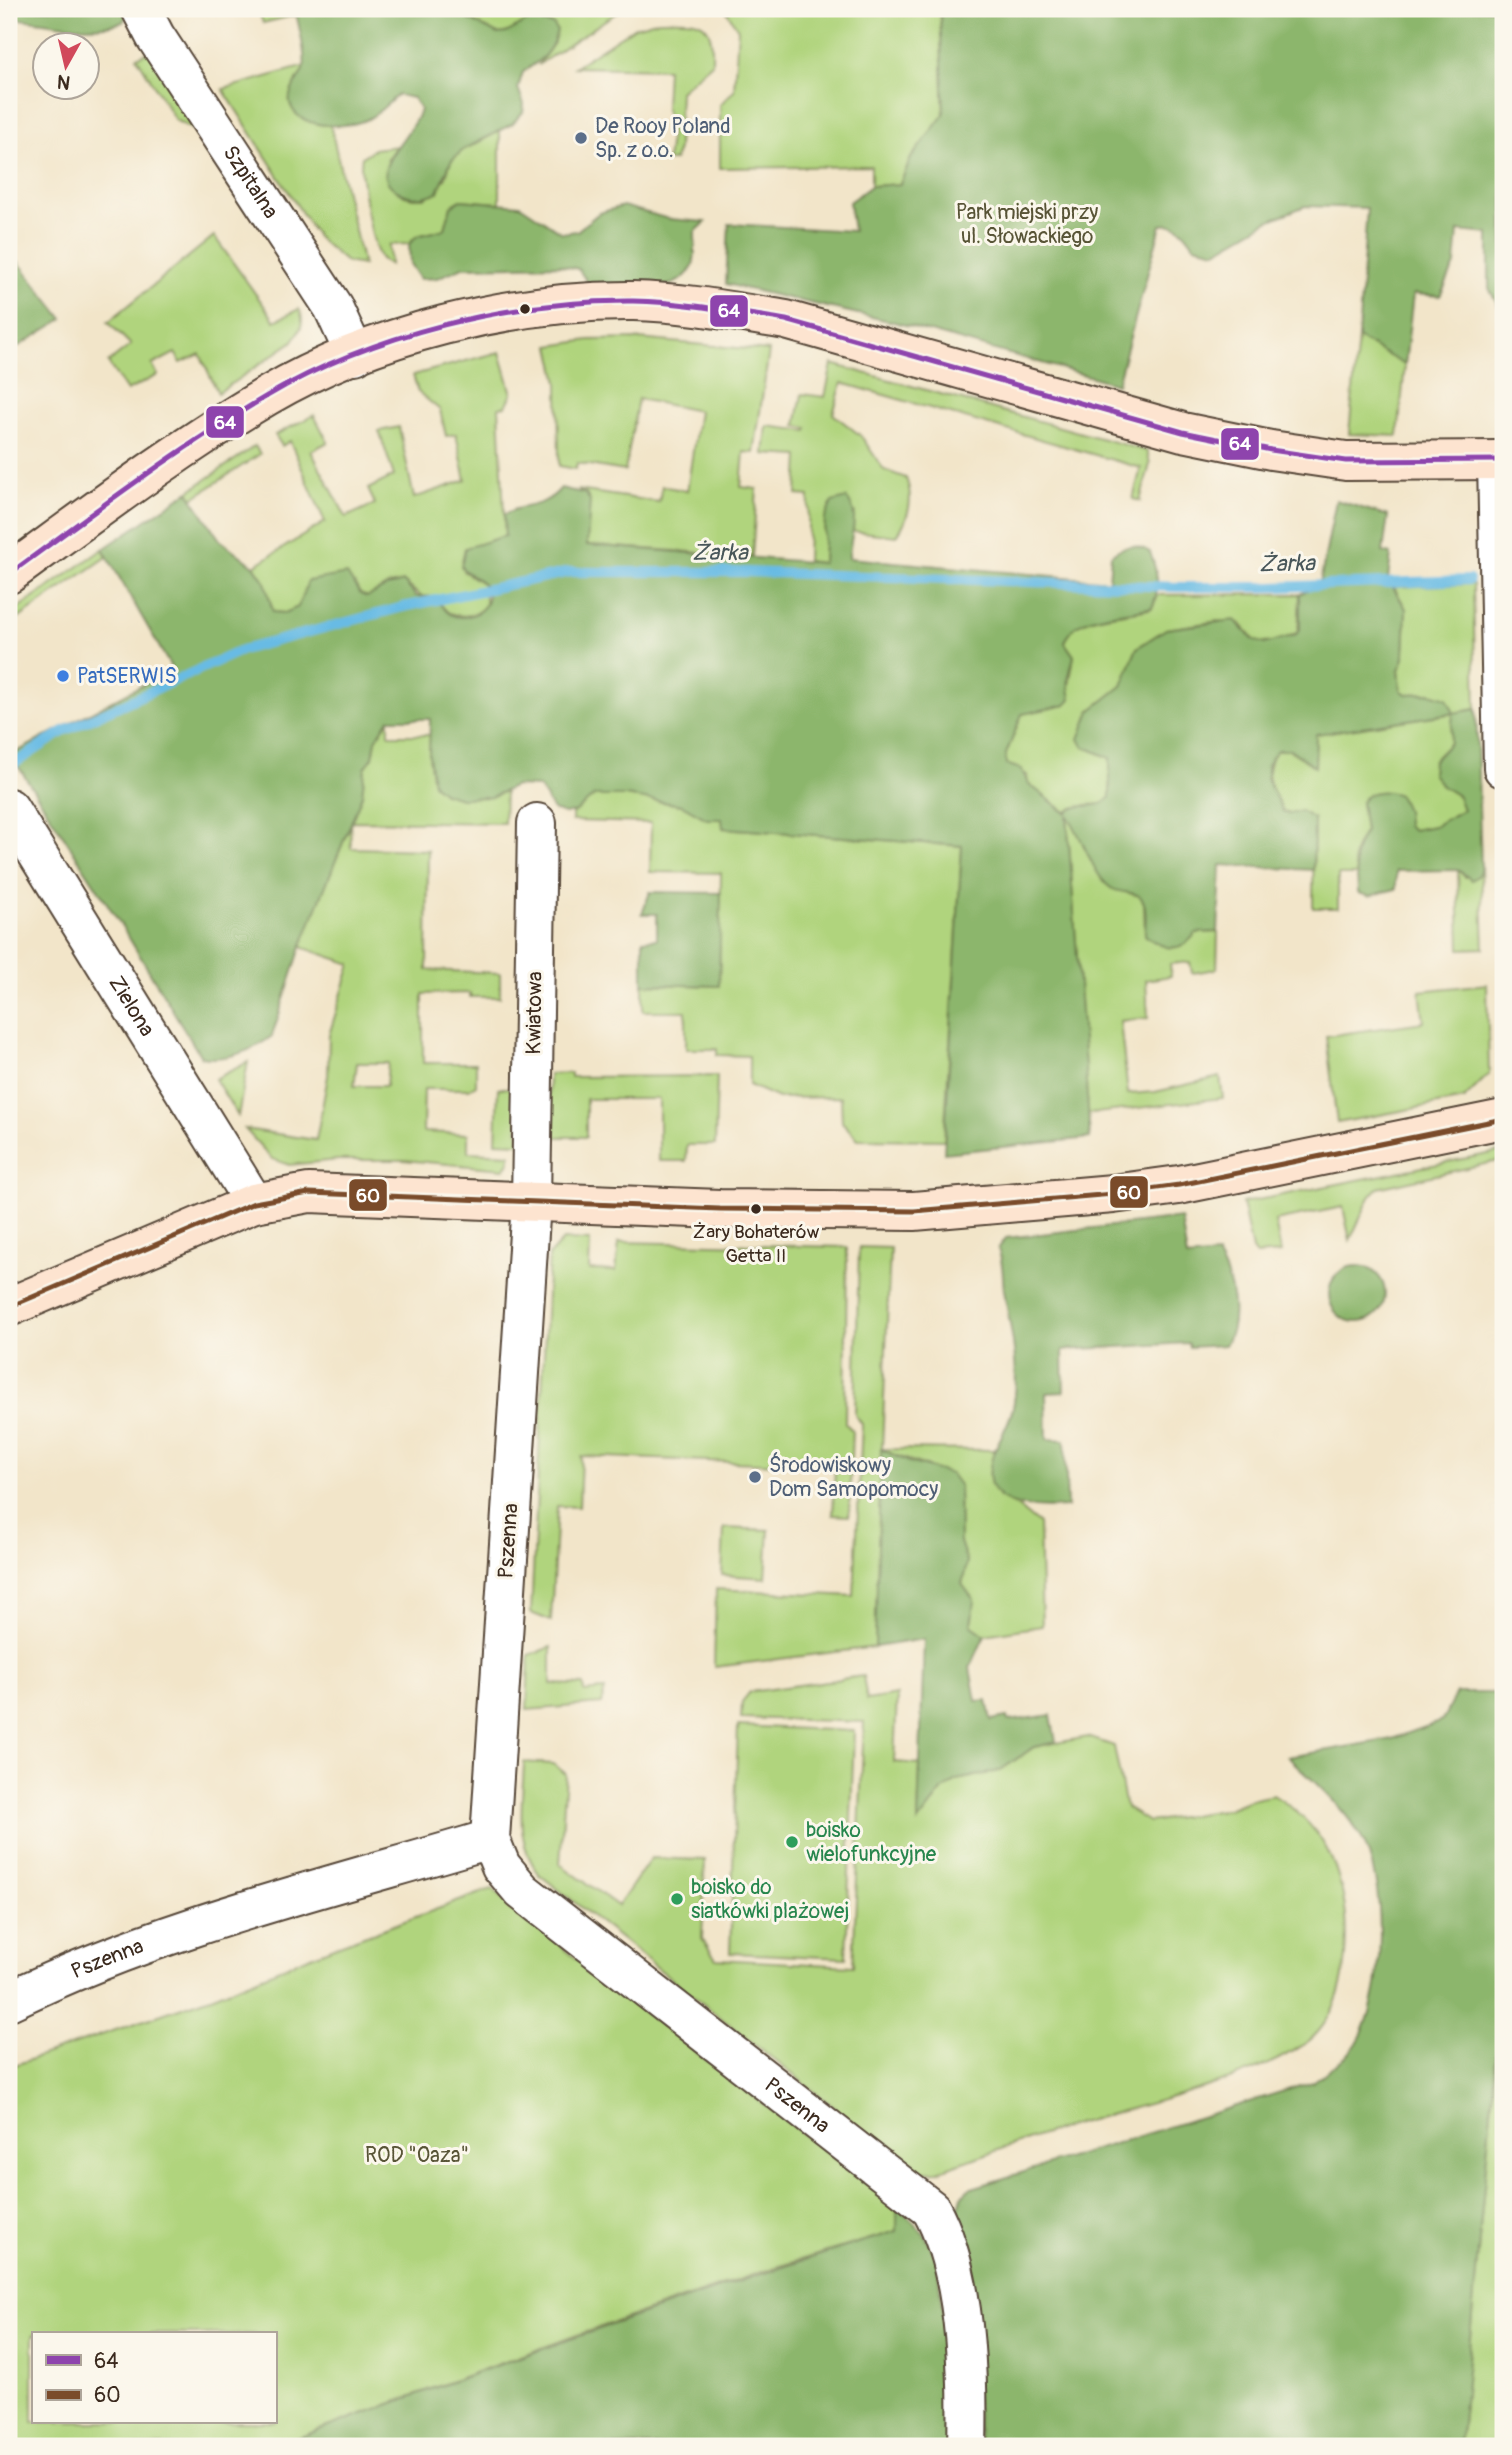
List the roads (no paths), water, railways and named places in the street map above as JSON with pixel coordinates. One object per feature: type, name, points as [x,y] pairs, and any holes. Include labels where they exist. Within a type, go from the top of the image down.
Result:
[{"type":"street","name":"Szpitalna","points":[[141,9],[155,36],[333,307],[355,355]]},
{"type":"street","points":[[9,574],[105,503],[267,396],[355,355],[428,330],[516,309],[634,301],[786,320],[1183,432],[1271,450],[1346,461],[1500,460],[1503,768]]},
{"type":"street","name":"Zielona","points":[[9,808],[254,1203]]},
{"type":"street","name":"Kwiatowa","points":[[531,1202],[537,823]]},
{"type":"street","points":[[9,1307],[254,1203],[309,1193],[839,1212],[974,1207],[1112,1194],[1216,1179],[1503,1119]]},
{"type":"street","name":"Pszenna","points":[[531,1202],[490,1839],[501,1866],[522,1891],[931,2209],[947,2241],[957,2272],[968,2411],[967,2446]]},
{"type":"street","name":"Pszenna","points":[[9,2001],[67,1972],[202,1926],[490,1839]]},
{"type":"waterway","name":"Żarka","points":[[9,767],[64,731],[242,650],[403,607],[570,572],[746,572],[1178,587],[1272,587],[1469,580]]},
{"type":"place","name":"De Rooy Poland Sp. z o.o.","points":[[581,138]]},
{"type":"place","name":"PatSERWIS","points":[[63,676]]},
{"type":"place","name":"Żary Bohaterów Getta II","points":[[756,1209]]},
{"type":"place","name":"Środowiskowy Dom Samopomocy","points":[[755,1477]]},
{"type":"place","name":"boisko wielofunkcyjne","points":[[792,1842]]},
{"type":"place","name":"boisko do siatkówki plażowej","points":[[677,1899]]},
{"type":"park label","name":"Park miejski przy ul. Słowackiego","points":[[1027,224]]},
{"type":"park label","name":"ROD \"Oaza\"","points":[[417,2155]]}]
